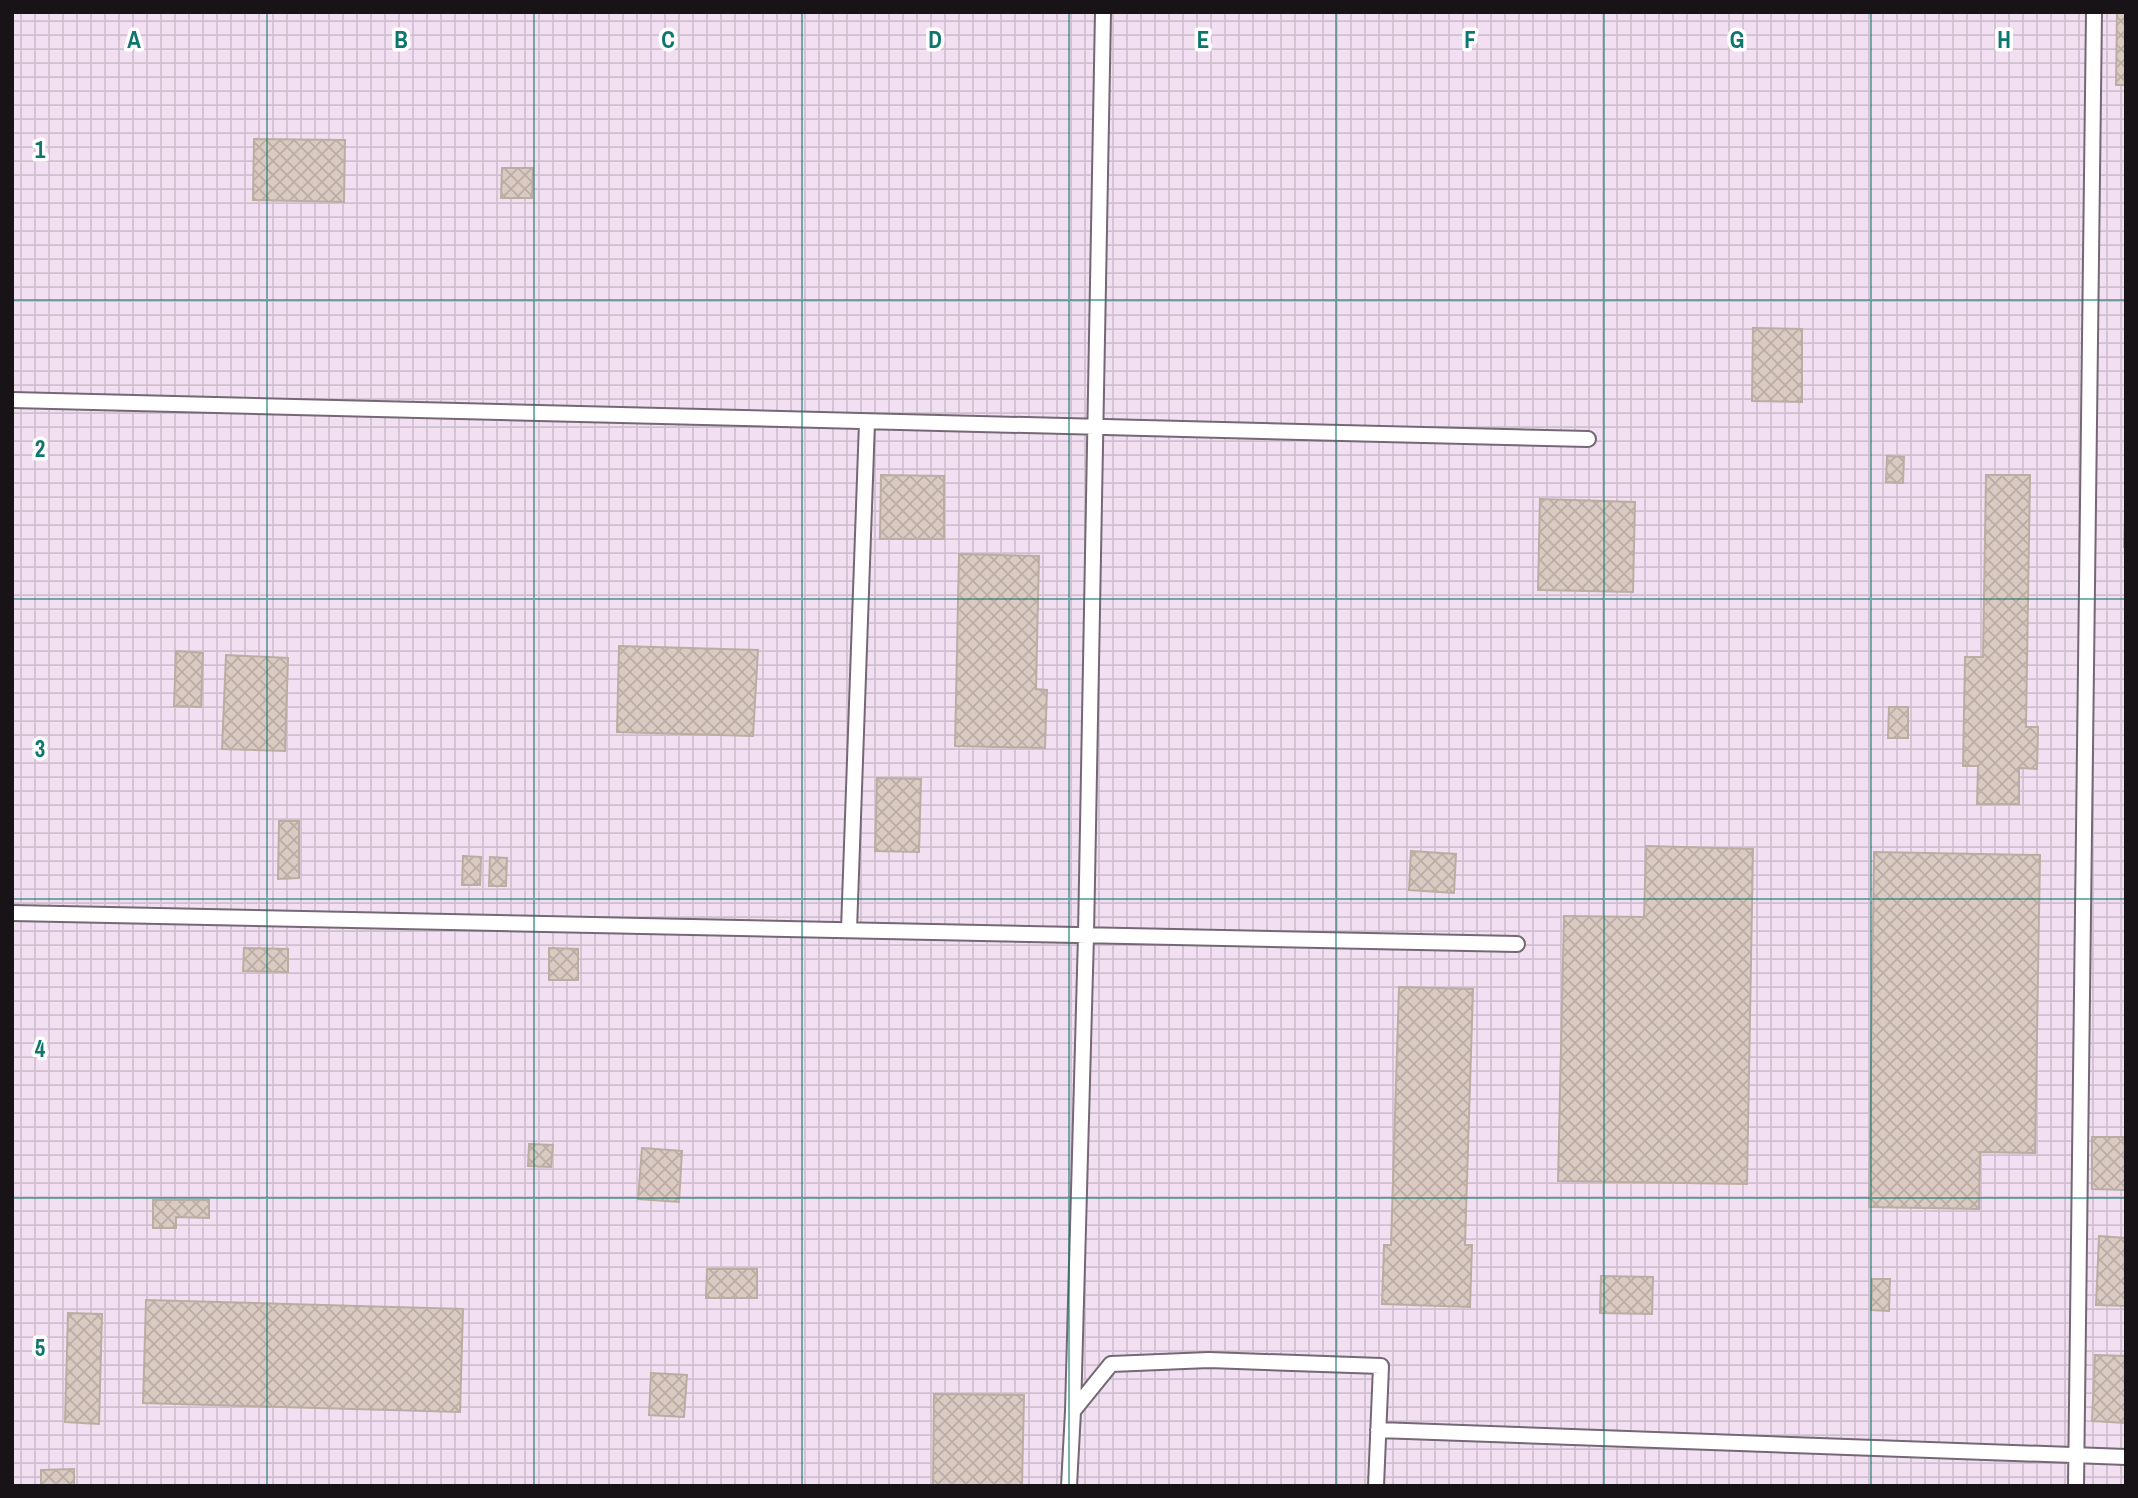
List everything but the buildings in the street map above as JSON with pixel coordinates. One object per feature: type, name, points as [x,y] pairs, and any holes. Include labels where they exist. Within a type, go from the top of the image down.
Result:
[{"type":"lane","points":[[1069,1486],[1086,935],[1103,12]]},
{"type":"lane","points":[[2077,1486],[2094,12]]},
{"type":"lane","points":[[12,400],[1588,439]]},
{"type":"lane","points":[[849,930],[867,422]]},
{"type":"lane","points":[[12,913],[1517,944]]},
{"type":"lane","points":[[1073,1411],[1111,1364],[1209,1360],[1381,1366],[1376,1486]]},
{"type":"lane","points":[[1378,1430],[2126,1457]]},
{"type":"shaded area","points":[[12,12],[2126,12],[2126,1486],[12,1486]]}]
